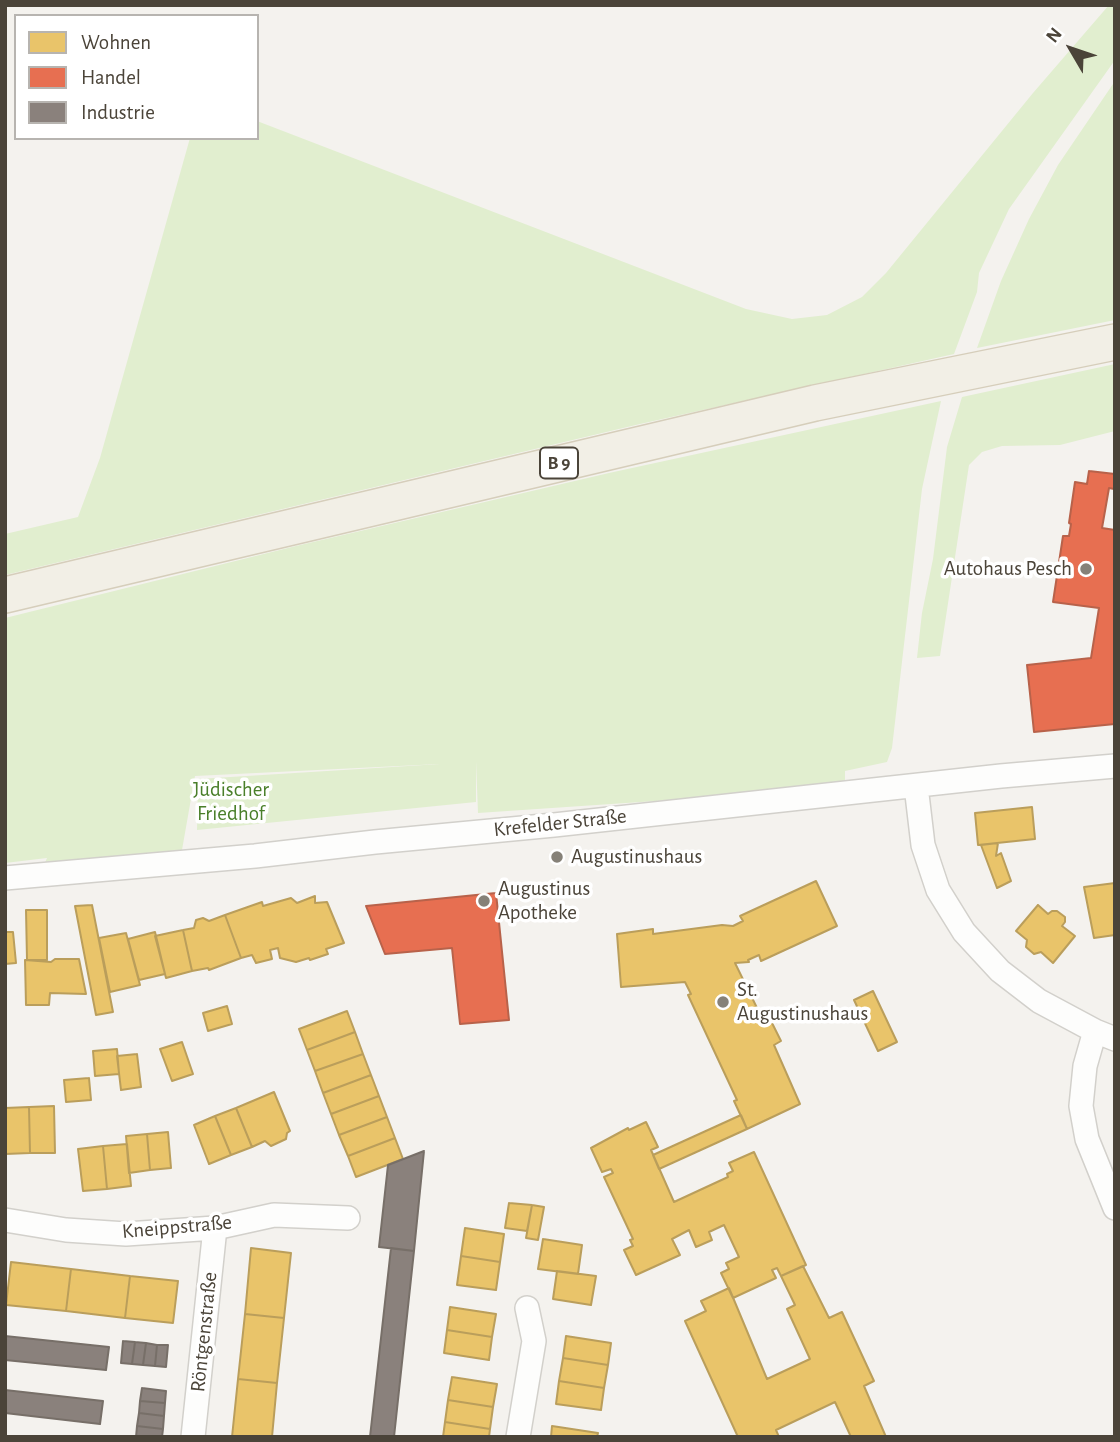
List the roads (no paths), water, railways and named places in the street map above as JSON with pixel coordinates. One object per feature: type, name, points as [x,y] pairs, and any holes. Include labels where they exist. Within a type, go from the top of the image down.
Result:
[{"type":"main road","name":"B 9","points":[[5,595],[815,403],[1115,342]]},
{"type":"street","name":"Krefelder Straße","points":[[5,878],[255,856],[1115,766]]},
{"type":"street","points":[[916,786],[923,845],[938,890],[964,932],[1000,971],[1039,1001],[1105,1035],[1085,1066],[1081,1106],[1087,1139],[1115,1208]]},
{"type":"street","name":"Kneippstraße","points":[[5,1220],[66,1230],[126,1234],[215,1228],[274,1215],[348,1219]]},
{"type":"street","name":"Röntgenstraße","points":[[193,1437],[215,1228]]},
{"type":"street","points":[[518,1437],[534,1341],[527,1308]]},
{"type":"place","name":"Autohaus Pesch","points":[[1086,569]]},
{"type":"place","name":"Augustinushaus","points":[[557,857]]},
{"type":"place","name":"Augustinus Apotheke","points":[[484,901]]},
{"type":"place","name":"St. Augustinushaus","points":[[723,1002]]},
{"type":"park label","name":"Jüdischer Friedhof","points":[[231,802]]}]
